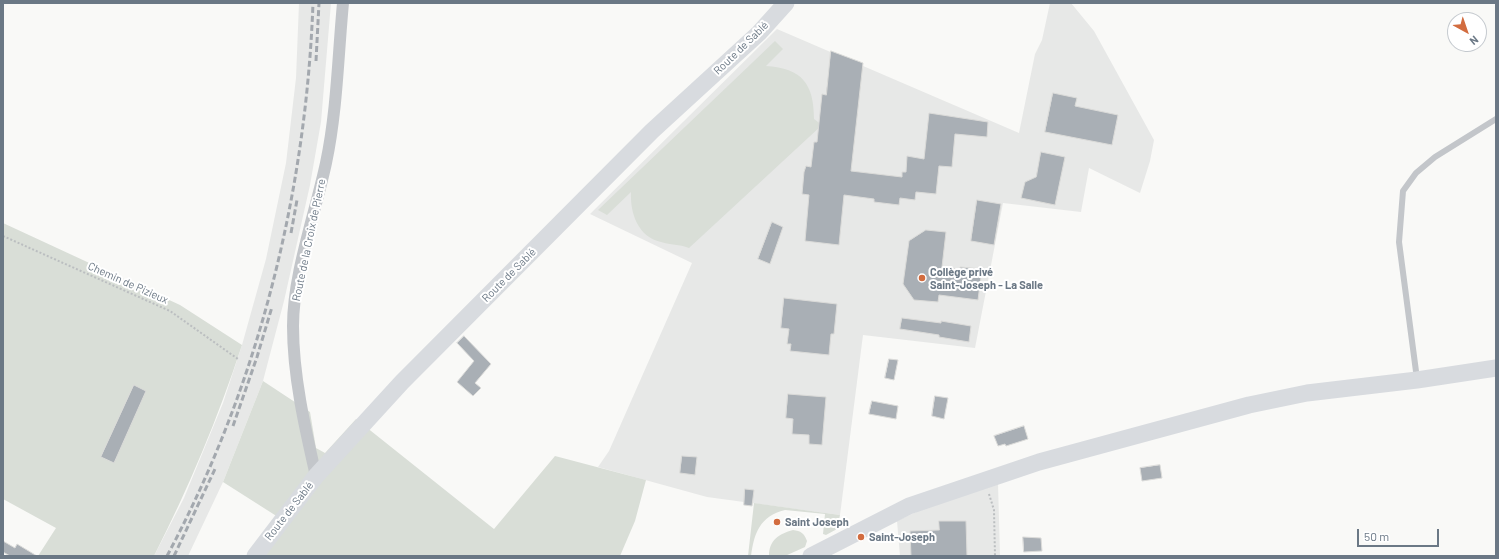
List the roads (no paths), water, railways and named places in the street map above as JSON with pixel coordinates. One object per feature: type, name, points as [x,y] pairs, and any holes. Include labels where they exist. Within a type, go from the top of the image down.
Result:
[{"type":"main road","name":"Route de Sablé","points":[[255,556],[294,502],[402,382],[652,131],[743,48],[783,6]]},
{"type":"main road","points":[[811,556],[909,506],[1039,462],[1250,405],[1307,393],[1417,380],[1496,368]]},
{"type":"street","name":"Route de la Croix de Pierre","points":[[316,476],[303,412],[294,350],[294,310],[300,273],[326,161],[333,115],[343,3]]},
{"type":"lane","points":[[1417,380],[1399,242],[1403,191],[1416,173],[1435,157],[1496,119]]},
{"type":"railway","points":[[167,556],[199,491],[227,425],[251,357],[272,288],[288,218],[300,146],[308,75],[313,3]]},
{"type":"railway","points":[[316,61],[319,3]]},
{"type":"railway","points":[[291,233],[297,200]]},
{"type":"railway","points":[[233,426],[257,357],[272,307]]},
{"type":"railway","points":[[174,556],[215,469]]},
{"type":"place","name":"Collège privé Saint-Joseph - La Salle","points":[[922,278]]},
{"type":"place","name":"Saint Joseph","points":[[777,522]]},
{"type":"place","name":"Saint-Joseph","points":[[861,537]]}]
